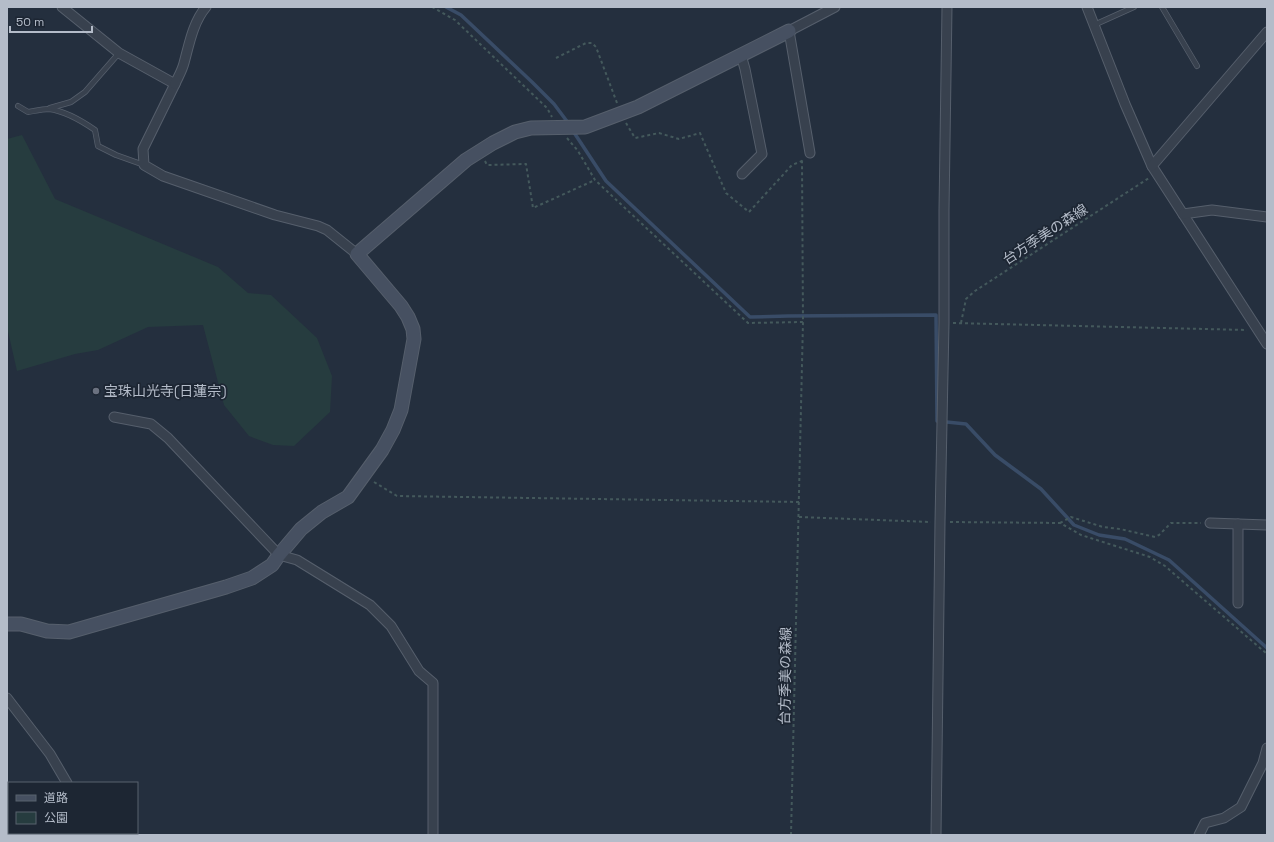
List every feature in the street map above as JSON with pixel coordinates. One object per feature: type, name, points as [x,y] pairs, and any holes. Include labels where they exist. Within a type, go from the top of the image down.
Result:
[{"type":"street","points":[[62,7],[119,53],[175,84]]},
{"type":"street","points":[[7,624],[21,624],[47,631],[69,632],[226,587],[252,578],[272,565],[301,529],[322,512],[348,497],[386,443],[401,410],[414,339],[413,329],[400,306],[357,254],[327,230],[318,226],[274,215],[163,176],[144,165],[143,149],[183,66],[191,37],[200,13],[206,7]]},
{"type":"street","points":[[357,254],[460,165],[480,150],[504,136],[531,128],[585,127],[621,114],[638,107],[835,7]]},
{"type":"street","points":[[936,835],[947,7]]},
{"type":"street","points":[[1086,7],[1125,104],[1154,169],[1267,344]]},
{"type":"street","points":[[789,30],[810,153]]},
{"type":"street","points":[[1154,169],[1267,32]]},
{"type":"street","points":[[741,55],[762,154],[742,174]]},
{"type":"street","points":[[1183,214],[1212,210],[1267,217]]},
{"type":"street","points":[[114,416],[151,424],[168,438],[279,555],[297,560],[370,605],[391,626],[419,671],[433,683],[433,835]]},
{"type":"street","points":[[1210,523],[1267,525]]},
{"type":"street","points":[[1238,524],[1238,603]]},
{"type":"street","points":[[7,698],[50,754],[67,782]]},
{"type":"street","points":[[1199,835],[1205,824],[1224,818],[1241,807],[1263,763],[1267,748]]},
{"type":"lane","points":[[1094,25],[1134,7]]},
{"type":"lane","points":[[1162,7],[1197,66]]},
{"type":"lane","points":[[18,106],[28,112],[48,109],[71,102],[85,92],[119,53]]},
{"type":"lane","points":[[48,109],[60,111],[85,123],[95,130],[98,146],[116,155],[144,165]]},
{"type":"path","points":[[432,7],[455,20],[547,108],[557,128],[578,151],[595,180],[748,323],[803,322]]},
{"type":"path","points":[[556,58],[586,43],[592,43],[596,47],[621,114],[635,138],[659,133],[679,138],[700,133],[726,193],[749,212],[792,165],[802,161],[810,153]]},
{"type":"path","points":[[480,150],[487,165],[526,164],[533,208],[595,180]]},
{"type":"path","name":"台方季美の森線","points":[[791,835],[803,322],[802,161]]},
{"type":"path","name":"台方季美の森線","points":[[961,323],[966,298],[1154,169]]},
{"type":"path","points":[[944,323],[1258,330]]},
{"type":"path","points":[[364,475],[397,496],[799,502]]},
{"type":"path","points":[[799,517],[940,522],[1060,523],[1071,517],[1103,527],[1120,529],[1155,537],[1171,523],[1210,523]]},
{"type":"path","points":[[1060,523],[1081,535],[1150,557],[1165,566],[1267,654]]},
{"type":"green space","points":[[22,135],[55,199],[218,267],[248,293],[271,295],[317,338],[332,376],[330,412],[294,446],[273,445],[249,436],[224,405],[203,325],[148,327],[98,350],[75,354],[17,371],[7,327],[7,139]]},
{"type":"waterway","points":[[446,7],[461,15],[532,82],[554,104],[569,124]]},
{"type":"waterway","points":[[573,131],[606,181],[750,317],[936,315],[937,421],[966,424],[995,455],[1041,489],[1074,525],[1099,535],[1125,539],[1169,560],[1267,648]]},
{"type":"place","name":"宝珠山光寺(日蓮宗)","points":[[96,391]]}]
